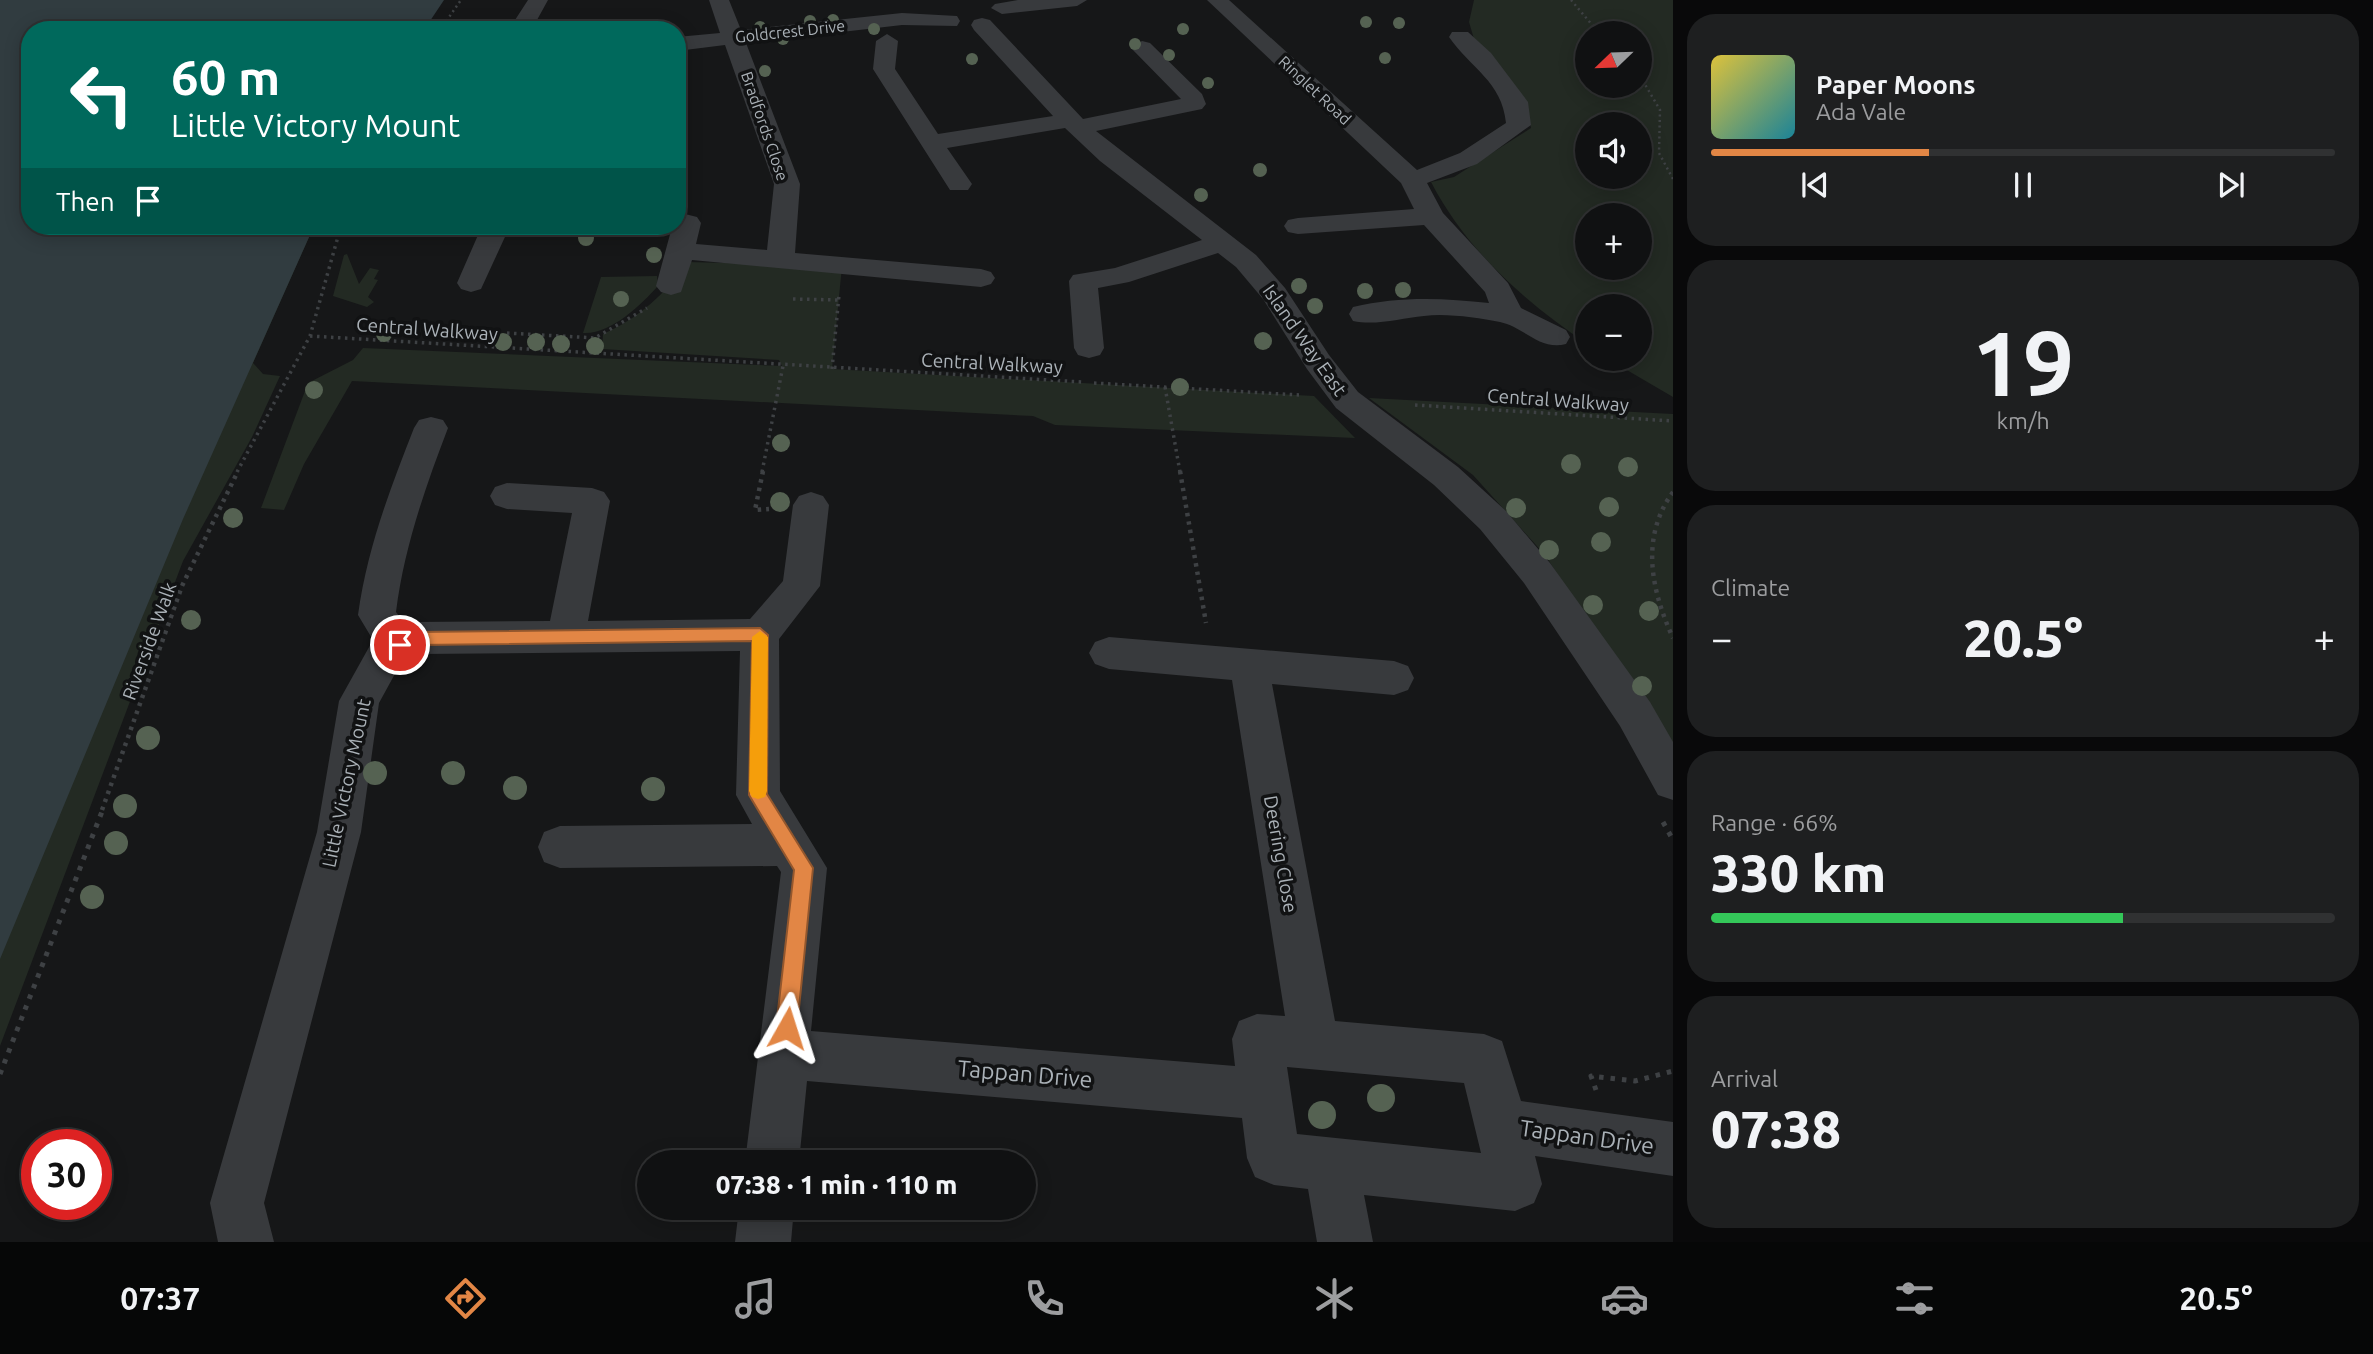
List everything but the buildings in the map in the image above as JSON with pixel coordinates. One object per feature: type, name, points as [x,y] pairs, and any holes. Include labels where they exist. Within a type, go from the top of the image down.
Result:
[{"type":"street","points":[[526,21],[538,0]]},
{"type":"street","name":"Bradfords Close","points":[[719,0],[787,184],[780,258]]},
{"type":"street","points":[[856,0],[868,23]]},
{"type":"street","points":[[948,10],[990,11],[1077,0]]},
{"type":"street","name":"Ringlet Road","points":[[1217,0],[1412,179],[1431,216],[1468,253],[1498,289],[1509,314]]},
{"type":"street","name":"Goldcrest Drive","points":[[686,43],[902,19],[948,10]]},
{"type":"street","name":"Island Way East","points":[[990,11],[1074,124],[1109,156],[1245,261],[1275,294],[1318,362],[1347,400],[1446,475],[1493,520],[1537,573],[1635,714],[1673,781]]},
{"type":"street","points":[[1412,179],[1439,175],[1519,125],[1516,102],[1483,58],[1460,37]]},
{"type":"street","points":[[887,41],[884,69],[959,184]]},
{"type":"street","points":[[931,143],[1074,124],[1194,104],[1194,99],[1142,48]]},
{"type":"street","points":[[1298,226],[1431,216]]},
{"type":"street","points":[[471,283],[492,235]]},
{"type":"street","points":[[671,286],[684,235]]},
{"type":"street","points":[[1089,348],[1083,281],[1119,276],[1222,243]]},
{"type":"street","points":[[680,251],[981,278]]},
{"type":"street","points":[[1364,314],[1428,306],[1509,314],[1555,337]]},
{"type":"street","points":[[431,428],[398,513],[380,579],[377,615],[400,645],[415,638],[760,635]]},
{"type":"street","points":[[508,496],[592,501],[566,636]]},
{"type":"street","points":[[773,1150],[804,868],[758,795],[760,635],[801,586],[811,505]]},
{"type":"street","name":"Little Victory Mount","points":[[246,1242],[237,1203],[339,832],[359,701],[388,650],[400,645]]},
{"type":"street","points":[[1109,653],[1394,678]]},
{"type":"street","name":"Deering Close","points":[[1231,664],[1314,1042]]},
{"type":"street","points":[[560,847],[789,845]]},
{"type":"street","name":"Tappan Drive","points":[[1257,1039],[1484,1059],[1515,1184],[1274,1158],[1265,1094],[1257,1039]]},
{"type":"street","name":"Tappan Drive","points":[[784,1054],[1265,1094]]},
{"type":"street","name":"Tappan Drive","points":[[1501,1125],[1673,1149]]},
{"type":"street","points":[[1331,1164],[1345,1242]]},
{"type":"street","points":[[763,1242],[765,1220]]},
{"type":"path","points":[[446,21],[461,0]]},
{"type":"path","points":[[1571,0],[1589,21]]},
{"type":"path","points":[[1652,96],[1662,113],[1657,147],[1659,159],[1673,179]]},
{"type":"path","name":"Riverside Walk","points":[[0,1074],[121,759],[182,586],[220,505],[310,336],[338,235]]},
{"type":"path","points":[[832,369],[842,266]]},
{"type":"path","points":[[507,333],[595,338],[648,307],[671,286]]},
{"type":"path","points":[[793,299],[838,300]]},
{"type":"path","name":"Central Walkway","points":[[310,336],[1166,387],[1673,421]]},
{"type":"path","points":[[783,366],[755,510],[811,505]]},
{"type":"path","points":[[1166,387],[1231,664]]},
{"type":"path","points":[[1673,492],[1664,501],[1650,542],[1654,580],[1673,638]]},
{"type":"shaded area","points":[[0,0],[444,0],[430,21],[21,21],[21,235],[310,235],[183,519],[0,959]]},
{"type":"shaded area","points":[[1474,0],[1673,0],[1673,397],[1629,371],[1652,371],[1652,294],[1575,294],[1575,336],[1499,273],[1462,230],[1431,182],[1454,177],[1531,128],[1526,104],[1474,39],[1469,22]]},
{"type":"shaded area","points":[[306,235],[310,235],[253,363],[263,374],[280,376],[252,437],[183,561],[0,1046],[0,600]]},
{"type":"shaded area","points":[[347,254],[359,284],[370,268],[379,270],[374,279],[378,280],[368,297],[374,302],[367,307],[333,296],[344,255]]},
{"type":"shaded area","points":[[688,262],[842,266],[832,369],[1314,396],[1355,438],[1055,425],[1033,416],[352,381],[304,464],[284,510],[261,508],[308,383],[353,360],[363,348],[782,366],[779,360],[602,349],[603,334],[628,321],[650,304]]},
{"type":"shaded area","points":[[657,276],[658,286],[624,317],[604,329],[583,333],[601,277]]},
{"type":"shaded area","points":[[1369,398],[1673,414],[1673,751],[1545,555],[1473,475]]},
{"type":"slow traffic","points":[[758,791],[760,637]]},
{"type":"route","points":[[400,645],[415,638],[760,635],[758,795],[804,868],[787,1028]]}]
